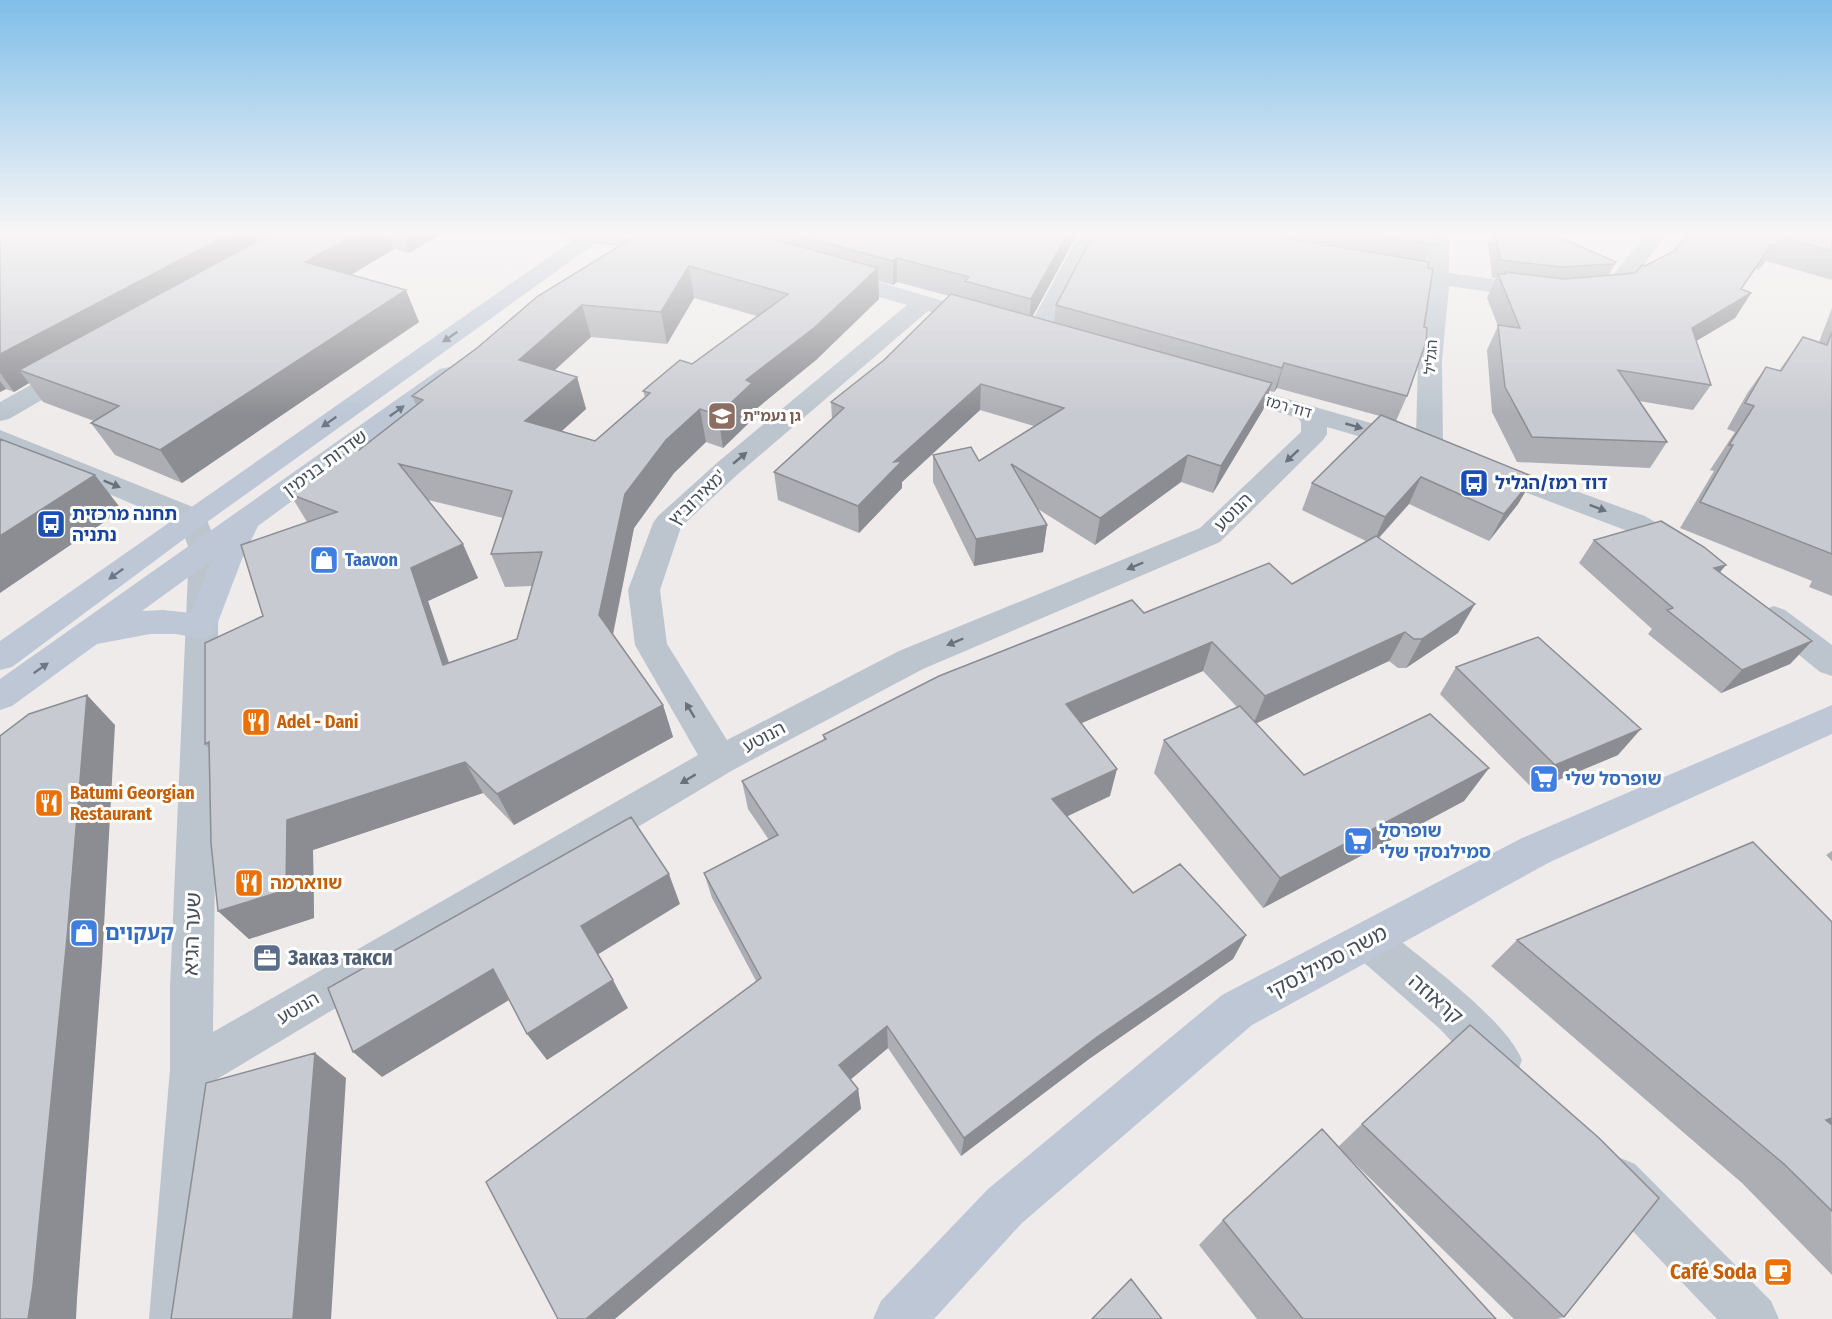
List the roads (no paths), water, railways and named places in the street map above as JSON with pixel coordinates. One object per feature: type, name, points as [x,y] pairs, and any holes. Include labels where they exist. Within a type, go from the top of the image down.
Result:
[{"type":"main road","name":"שדרות בנימין","points":[[0,658],[164,540],[181,513],[508,293]]},
{"type":"main road","name":"שדרות בנימין","points":[[0,698],[467,361]]},
{"type":"main road","points":[[83,639],[125,626],[157,621],[178,621],[202,627],[227,559],[247,519]]},
{"type":"main road","name":"משה סמילנסקי","points":[[899,1319],[1005,1206],[1237,1010],[1536,850],[1832,719]]},
{"type":"street","points":[[888,293],[1028,334],[1053,293]]},
{"type":"street","name":"הגליל","points":[[1437,293],[1430,360],[1448,455]]},
{"type":"street","points":[[1540,293],[1574,293]]},
{"type":"street","name":"מאירוביץ'","points":[[720,760],[651,645],[644,590],[668,523],[737,460],[923,303]]},
{"type":"street","points":[[0,413],[92,362]]},
{"type":"street","name":"דוד רמז","points":[[1204,383],[1448,455],[1542,487],[1635,523],[1696,560]]},
{"type":"street","name":"הנוטע","points":[[192,1069],[720,760],[911,660],[1210,535],[1314,434],[1314,420],[1305,411]]},
{"type":"street","points":[[0,438],[181,513]]},
{"type":"street","name":"שער הגיא","points":[[174,1319],[192,1069],[191,987],[204,549],[181,513]]},
{"type":"street","points":[[164,540],[204,549]]},
{"type":"street","points":[[1751,601],[1832,663]]},
{"type":"street","name":"קראוזה","points":[[1368,940],[1455,1014],[1530,1090]]},
{"type":"street","points":[[1587,1150],[1753,1319]]},
{"type":"place","name":"גן נעמ\"ת","points":[[722,416]]},
{"type":"place","name":"דוד רמז/הגליל","points":[[1474,483]]},
{"type":"place","name":"תחנה מרכזית נתניה","points":[[51,524]]},
{"type":"place","name":"Taavon","points":[[324,560]]},
{"type":"place","name":"Adel - Dani","points":[[256,722]]},
{"type":"place","name":"שופרסל שלי","points":[[1544,779]]},
{"type":"place","name":"Batumi Georgian Restaurant","points":[[49,803]]},
{"type":"place","name":"שופרסל סמילנסקי שלי","points":[[1358,841]]},
{"type":"place","name":"שווארמה","points":[[249,883]]},
{"type":"place","name":"קעקוים","points":[[84,933]]},
{"type":"place","name":"Заказ такси","points":[[267,958]]},
{"type":"place","name":"Café Soda","points":[[1778,1272]]}]
